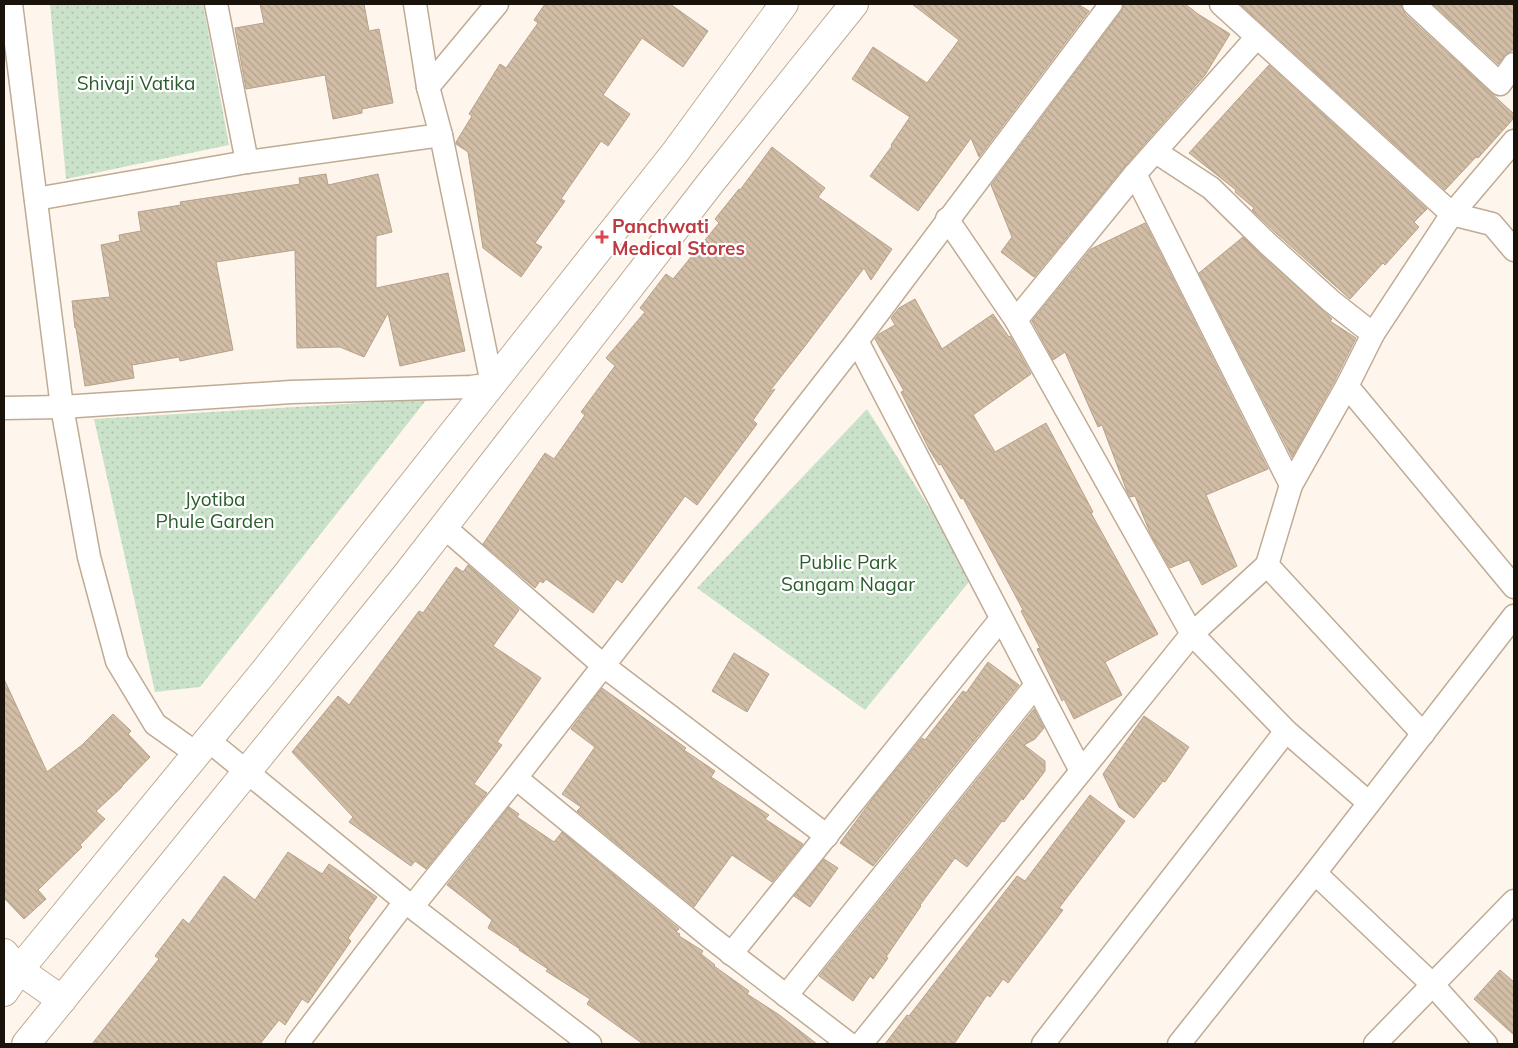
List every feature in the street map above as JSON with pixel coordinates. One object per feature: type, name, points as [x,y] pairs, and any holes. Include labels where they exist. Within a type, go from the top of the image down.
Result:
[{"type":"street","points":[[11,4],[62,407],[89,557],[117,661],[155,724],[203,747],[247,772],[408,904],[590,1044]]},
{"type":"street","points":[[216,4],[247,162]]},
{"type":"street","points":[[415,4],[428,87],[441,134],[492,384]]},
{"type":"street","points":[[428,87],[497,4]]},
{"type":"street","points":[[4,992],[12,961],[203,747],[674,154],[784,4]]},
{"type":"street","points":[[26,1044],[444,528],[712,180],[854,4]]},
{"type":"street","points":[[297,1044],[408,904],[516,778],[604,666],[857,341],[1111,4]]},
{"type":"street","points":[[1221,4],[1452,214],[1492,224],[1514,250]]},
{"type":"street","points":[[1414,4],[1507,90],[1514,64]]},
{"type":"street","points":[[1016,320],[1136,174],[1257,37]]},
{"type":"street","points":[[36,199],[247,162],[441,134]]},
{"type":"street","points":[[861,1044],[1192,634],[1268,565],[1291,485],[1347,386],[1373,334],[1452,214],[1514,141]]},
{"type":"street","points":[[1156,152],[1211,188],[1267,243],[1331,301],[1373,334]]},
{"type":"street","points":[[1136,174],[1291,485]]},
{"type":"street","points":[[947,220],[1016,320],[1192,634],[1286,731],[1369,803]]},
{"type":"street","points":[[857,341],[1081,771]]},
{"type":"street","points":[[4,408],[62,407],[291,392],[492,384]]},
{"type":"street","points":[[1347,386],[1514,587]]},
{"type":"street","points":[[444,528],[604,666],[827,836]]},
{"type":"street","points":[[1268,565],[1423,734]]},
{"type":"street","points":[[1178,1044],[1315,873],[1514,616]]},
{"type":"street","points":[[731,954],[1001,619]]},
{"type":"street","points":[[786,996],[1036,685]]},
{"type":"street","points":[[1044,1044],[1286,731]]},
{"type":"street","points":[[516,778],[731,954],[848,1044]]},
{"type":"street","points":[[1315,873],[1433,985],[1486,1044]]},
{"type":"street","points":[[1375,1044],[1514,900]]},
{"type":"street","points":[[12,961],[62,1000]]},
{"type":"green space","name":"Shivaji Vatika","points":[[50,4],[203,4],[229,145],[66,179]]},
{"type":"green space","name":"Jyotiba Phule Garden","points":[[427,399],[200,687],[155,692],[94,419]]},
{"type":"green space","name":"Public Park Sangam Nagar","points":[[867,409],[973,577],[865,710],[697,588]]},
{"type":"building","points":[[260,4],[364,4],[369,31],[379,29],[393,103],[362,109],[362,113],[333,119],[325,75],[246,89],[235,28],[264,23]]},
{"type":"building","points":[[545,4],[670,4],[708,31],[683,67],[642,38],[603,95],[630,114],[608,146],[601,141],[561,199],[565,201],[535,243],[542,247],[521,277],[483,248],[468,152],[456,144],[456,142],[472,116],[469,114],[500,64],[506,68],[538,23],[534,20]]},
{"type":"building","points":[[912,4],[1078,4],[1089,11],[979,157],[971,138],[918,211],[870,176],[910,117],[852,79],[873,47],[927,83],[959,40]]},
{"type":"building","points":[[1124,4],[1185,4],[1230,34],[1205,75],[1125,166],[1034,277],[1001,252],[1012,237],[991,185],[1121,12]]},
{"type":"building","points":[[1240,4],[1401,4],[1405,14],[1514,114],[1514,118],[1478,158],[1476,157],[1445,190]]},
{"type":"building","points":[[1433,4],[1514,4],[1514,49],[1504,56],[1498,64]]},
{"type":"building","points":[[1269,65],[1427,209],[1414,222],[1419,227],[1385,265],[1383,263],[1350,299],[1276,233],[1252,210],[1254,208],[1235,192],[1236,190],[1189,153]]},
{"type":"building","points":[[772,147],[825,188],[818,197],[892,249],[871,280],[864,268],[769,392],[775,389],[753,420],[757,424],[697,505],[685,496],[622,583],[617,579],[593,613],[546,579],[543,583],[540,581],[535,588],[483,544],[545,453],[554,459],[585,415],[581,412],[615,366],[606,358],[645,312],[640,308],[666,274],[673,279],[719,223],[715,219],[740,190]]},
{"type":"building","points":[[326,174],[328,185],[378,174],[392,232],[376,236],[376,288],[448,273],[465,351],[400,366],[388,313],[364,357],[340,347],[297,348],[295,250],[216,262],[233,350],[180,361],[179,357],[132,365],[134,378],[85,386],[72,301],[110,297],[101,245],[120,241],[119,235],[141,231],[138,212],[181,205],[180,202],[300,184],[299,178]]},
{"type":"building","points":[[1145,223],[1268,469],[1206,495],[1237,566],[1202,585],[1189,560],[1170,568],[1151,535],[1135,496],[1130,497],[1128,494],[1102,425],[1098,427],[1065,352],[1053,360],[1032,321],[1091,249]]},
{"type":"building","points":[[1243,237],[1332,319],[1330,321],[1356,338],[1292,457],[1199,273]]},
{"type":"building","points":[[915,299],[942,349],[993,314],[1010,336],[1031,374],[973,415],[995,452],[1046,423],[1093,512],[1091,513],[1158,634],[1105,662],[1122,695],[1074,719],[1064,699],[1062,701],[1037,649],[1040,648],[1021,611],[1023,610],[963,498],[961,499],[941,464],[939,465],[929,449],[901,392],[904,391],[875,339],[879,334],[895,325],[891,318],[899,308]]},
{"type":"building","points":[[468,565],[519,610],[493,646],[541,678],[497,742],[502,745],[474,784],[487,793],[426,869],[415,861],[411,866],[349,822],[353,817],[292,752],[338,696],[349,705],[419,611],[423,613],[456,567],[463,572]]},
{"type":"building","points":[[734,653],[769,674],[747,712],[712,691]]},
{"type":"building","points":[[988,662],[1019,685],[873,866],[840,843],[874,797],[922,738],[925,740],[963,691],[966,693]]},
{"type":"building","points":[[4,679],[47,772],[82,745],[113,714],[131,731],[128,734],[150,757],[96,811],[105,819],[80,845],[82,847],[38,890],[46,899],[24,919],[4,898]]},
{"type":"building","points":[[602,688],[686,748],[684,750],[715,771],[711,777],[769,815],[765,819],[803,844],[772,882],[732,855],[694,907],[577,811],[581,807],[562,794],[595,747],[571,729]]},
{"type":"building","points":[[1034,709],[1044,728],[1035,739],[1024,745],[1045,761],[1045,771],[1023,800],[1022,798],[1004,822],[1002,821],[967,867],[955,858],[920,905],[886,957],[888,958],[873,979],[870,976],[853,1001],[819,976]]},
{"type":"building","points":[[1144,716],[1189,747],[1165,782],[1163,781],[1134,818],[1119,807],[1103,774]]},
{"type":"building","points":[[1090,795],[1125,821],[1059,908],[1063,910],[1008,983],[1003,979],[990,997],[987,995],[954,1044],[885,1044],[907,1015],[909,1016],[1017,876],[1025,881]]},
{"type":"building","points":[[509,807],[519,814],[517,817],[554,842],[562,832],[679,929],[676,932],[680,934],[679,936],[703,951],[701,954],[714,966],[749,991],[747,994],[778,1014],[817,1044],[643,1044],[587,1004],[590,999],[546,971],[548,969],[488,928],[492,920],[447,885]]},
{"type":"building","points":[[288,852],[322,874],[329,864],[377,897],[348,938],[351,941],[308,1003],[302,999],[285,1025],[279,1020],[260,1044],[92,1044],[159,959],[155,956],[183,919],[189,924],[224,876],[255,900]]},
{"type":"building","points":[[824,859],[838,868],[810,907],[794,896]]},
{"type":"building","points":[[1500,970],[1514,982],[1514,1035],[1474,999]]},
{"type":"place","name":"Panchwati Medical Stores","points":[[602,237]]}]
